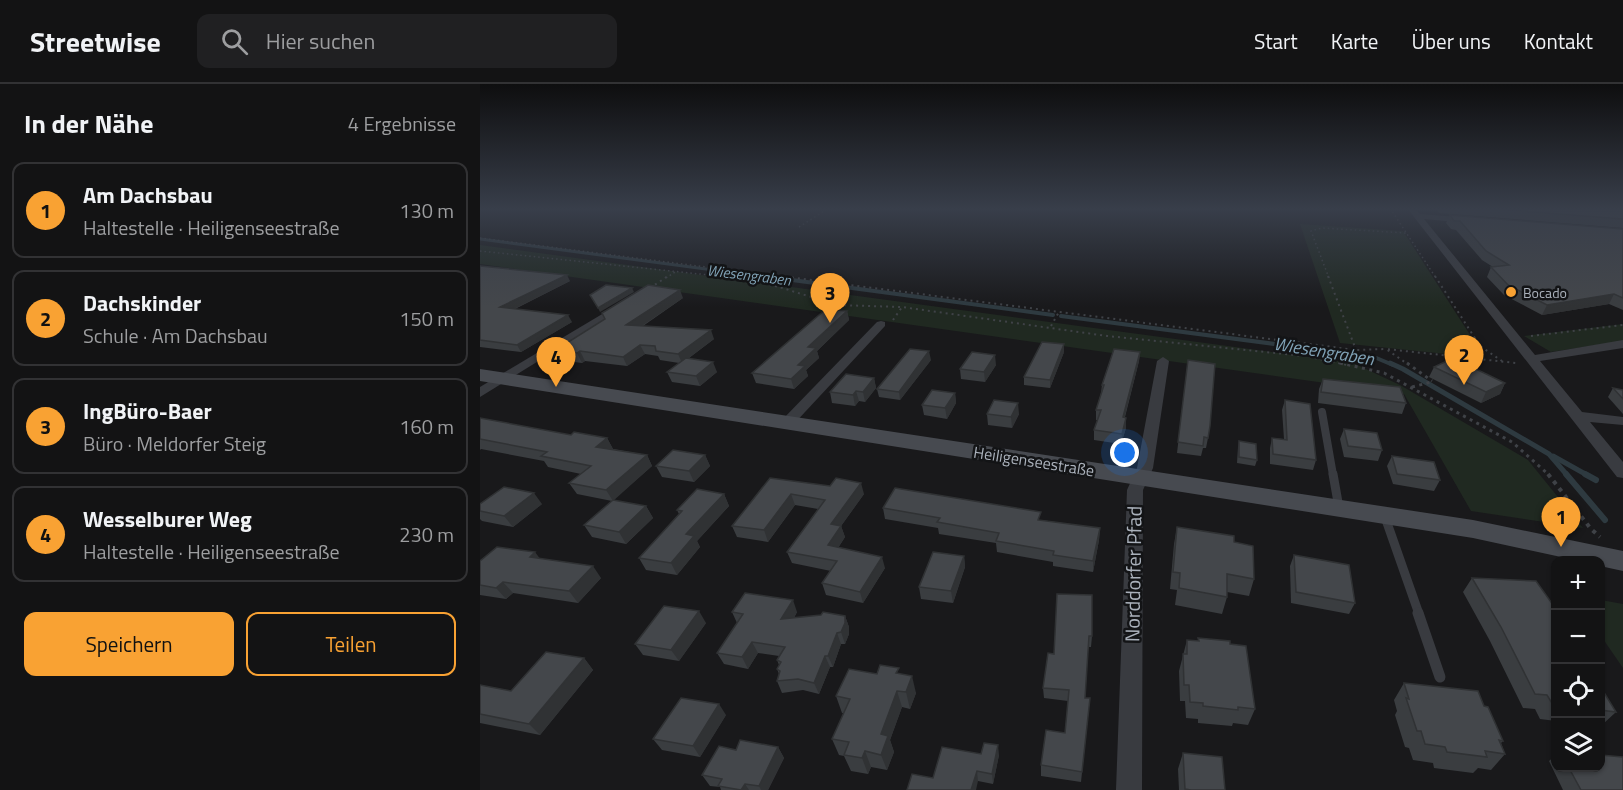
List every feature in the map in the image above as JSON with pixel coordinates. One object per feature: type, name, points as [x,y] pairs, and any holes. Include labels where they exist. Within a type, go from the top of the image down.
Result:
[{"type":"main road","name":"Heiligenseestraße","points":[[480,375],[1473,529],[1623,561]]},
{"type":"street","points":[[1437,241],[1623,473]]},
{"type":"street","points":[[480,393],[645,291]]},
{"type":"street","points":[[787,423],[881,324]]},
{"type":"street","points":[[1533,362],[1623,344]]},
{"type":"street","name":"Norddorfer Pfad","points":[[1129,790],[1135,490],[1145,468],[1163,361]]},
{"type":"street","points":[[1578,416],[1623,421]]},
{"type":"lane","points":[[1322,412],[1340,509]]},
{"type":"lane","points":[[1384,516],[1440,677]]},
{"type":"path","points":[[503,241],[1356,350],[1386,349],[1503,362],[1533,362]]},
{"type":"path","points":[[1315,241],[1356,350]]},
{"type":"path","points":[[1411,241],[1480,346],[1503,362]]},
{"type":"path","points":[[480,251],[745,280],[837,304],[902,307],[1167,343],[1305,356],[1384,373],[1512,442],[1544,469],[1591,529],[1607,543]]},
{"type":"path","points":[[645,291],[676,271]]},
{"type":"path","points":[[1051,326],[1059,312]]},
{"type":"path","points":[[1514,338],[1623,325]]},
{"type":"path","points":[[1467,358],[1480,346]]},
{"type":"path","points":[[1386,349],[1432,381],[1412,387]]},
{"type":"shaded area","points":[[1306,241],[1409,241],[1485,358],[1340,343]]},
{"type":"shaded area","points":[[480,245],[1353,363],[1400,385],[1528,460],[1583,528],[1471,511],[1404,394],[480,264]]},
{"type":"shaded area","points":[[1623,324],[1623,341],[1551,352],[1524,336]]},
{"type":"shaded area","points":[[1605,601],[1623,604],[1623,668],[1605,642]]},
{"type":"building","points":[[1477,241],[1623,241],[1623,298],[1614,294],[1547,305],[1508,285],[1491,267],[1509,265],[1486,251]]},
{"type":"building","points":[[480,266],[567,275],[500,307],[568,315],[517,345],[480,340]]},
{"type":"building","points":[[606,285],[632,288],[598,308],[590,295]]},
{"type":"building","points":[[648,285],[680,290],[626,325],[711,330],[678,354],[656,351],[655,346],[640,345],[623,357],[580,351],[577,353],[554,351],[605,319],[602,313]]},
{"type":"building","points":[[826,309],[847,311],[808,347],[816,348],[798,365],[805,366],[791,379],[752,373]]},
{"type":"building","points":[[1042,342],[1064,344],[1050,380],[1024,377]]},
{"type":"building","points":[[910,349],[929,351],[899,392],[877,389]]},
{"type":"building","points":[[1114,349],[1140,352],[1123,417],[1126,418],[1122,434],[1094,430],[1101,410],[1096,410],[1104,385],[1102,385]]},
{"type":"building","points":[[972,352],[995,355],[984,372],[960,369]]},
{"type":"building","points":[[686,358],[713,362],[696,376],[667,372]]},
{"type":"building","points":[[1453,358],[1505,383],[1486,392],[1434,367]]},
{"type":"building","points":[[1188,360],[1215,364],[1210,426],[1208,438],[1204,437],[1203,446],[1178,442]]},
{"type":"building","points":[[846,374],[874,378],[863,392],[856,391],[853,395],[830,392]]},
{"type":"building","points":[[1323,379],[1400,387],[1406,403],[1321,392]]},
{"type":"building","points":[[1613,388],[1623,390],[1623,399]]},
{"type":"building","points":[[932,390],[955,393],[945,408],[922,405]]},
{"type":"building","points":[[994,400],[1018,403],[1011,417],[987,414]]},
{"type":"building","points":[[1285,400],[1310,404],[1316,460],[1273,454],[1272,438],[1287,440]]},
{"type":"building","points":[[480,418],[571,435],[574,432],[607,438],[596,447],[647,455],[606,490],[569,483],[591,466],[541,456],[547,452],[480,439]]},
{"type":"building","points":[[1344,429],[1377,433],[1382,450],[1348,446]]},
{"type":"building","points":[[1239,441],[1256,444],[1257,460],[1239,457]]},
{"type":"building","points":[[673,450],[705,455],[689,471],[656,466]]},
{"type":"building","points":[[1392,456],[1434,462],[1440,480],[1397,474]]},
{"type":"building","points":[[770,478],[830,486],[836,478],[861,483],[831,524],[841,526],[828,545],[882,557],[860,592],[822,583],[837,561],[787,552],[825,500],[791,494],[764,530],[732,526]]},
{"type":"building","points":[[504,487],[534,493],[504,516],[480,511],[480,504]]},
{"type":"building","points":[[895,488],[1041,512],[1038,520],[1100,528],[1093,561],[1053,555],[1054,551],[996,541],[999,533],[937,522],[940,518],[883,508]]},
{"type":"building","points":[[697,489],[724,494],[686,534],[694,536],[671,563],[639,558],[682,511],[677,510]]},
{"type":"building","points":[[613,500],[646,506],[619,532],[584,525]]},
{"type":"building","points":[[1177,527],[1234,536],[1234,542],[1253,546],[1254,579],[1227,574],[1227,597],[1179,588],[1180,573],[1173,572]]},
{"type":"building","points":[[497,547],[535,552],[530,557],[593,566],[569,591],[503,582],[496,588],[480,585],[480,561]]},
{"type":"building","points":[[933,552],[964,556],[951,591],[919,587]]},
{"type":"building","points":[[1294,555],[1349,565],[1355,603],[1296,592]]},
{"type":"building","points":[[1472,578],[1536,581],[1551,602],[1551,702],[1547,695],[1535,694],[1501,627]]},
{"type":"building","points":[[745,593],[793,600],[781,619],[821,615],[823,612],[845,616],[841,632],[837,633],[814,683],[798,679],[777,681],[780,671],[777,669],[781,662],[777,660],[785,647],[752,642],[742,657],[717,653],[743,614],[732,612]]},
{"type":"building","points":[[1057,594],[1092,595],[1092,636],[1089,636],[1085,698],[1090,698],[1082,772],[1041,765],[1046,730],[1065,733],[1069,690],[1043,688],[1048,653],[1054,654]]},
{"type":"building","points":[[664,606],[699,611],[671,650],[635,644]]},
{"type":"building","points":[[1198,638],[1230,641],[1230,644],[1246,646],[1255,709],[1238,707],[1238,710],[1203,706],[1203,703],[1190,702],[1189,685],[1184,685],[1183,654],[1187,654],[1187,640],[1199,641]]},
{"type":"building","points":[[546,652],[584,658],[529,724],[480,714],[480,685],[511,691]]},
{"type":"building","points":[[880,665],[899,668],[896,673],[912,676],[906,692],[897,691],[881,734],[888,736],[881,755],[865,751],[862,758],[844,755],[849,742],[832,739],[850,699],[836,696],[849,669],[877,674]]},
{"type":"building","points":[[1404,683],[1478,691],[1503,741],[1499,740],[1505,754],[1485,751],[1487,757],[1447,752],[1445,747],[1425,744],[1421,731],[1417,731],[1406,698],[1409,699]]},
{"type":"building","points":[[1605,694],[1616,712],[1605,711]]},
{"type":"building","points":[[681,698],[719,704],[693,746],[653,739]]},
{"type":"building","points":[[740,740],[778,747],[759,786],[745,784],[741,790],[718,786],[722,779],[702,775],[719,746],[736,750]]},
{"type":"building","points":[[984,743],[998,745],[992,774],[977,771],[971,790],[907,790],[912,774],[933,778],[942,747],[981,754]]},
{"type":"building","points":[[1183,753],[1222,757],[1225,790],[1185,789]]},
{"type":"building","points":[[1605,755],[1623,757],[1623,790],[1581,790],[1571,772],[1605,772]]},
{"type":"waterway","name":"Wiesengraben","points":[[495,241],[773,278]]},
{"type":"waterway","name":"Wiesengraben","points":[[762,276],[1053,315]]},
{"type":"waterway","name":"Wiesengraben","points":[[1061,316],[1374,357],[1393,365]]},
{"type":"waterway","name":"Wiesengraben","points":[[1390,363],[1549,454],[1567,475]]},
{"type":"waterway","points":[[1553,456],[1587,475]]},
{"type":"waterway","name":"Wiesengraben","points":[[1566,474],[1605,520]]},
{"type":"waterway","points":[[1585,474],[1596,480]]},
{"type":"place","name":"Bocado","points":[[1511,292]]},
{"type":"place","name":"IngBüro-Baer","points":[[830,323]]},
{"type":"place","name":"Dachskinder","points":[[1464,385]]},
{"type":"place","name":"Wesselburer Weg","points":[[556,387]]},
{"type":"place","name":"Am Dachsbau","points":[[1561,547]]}]
